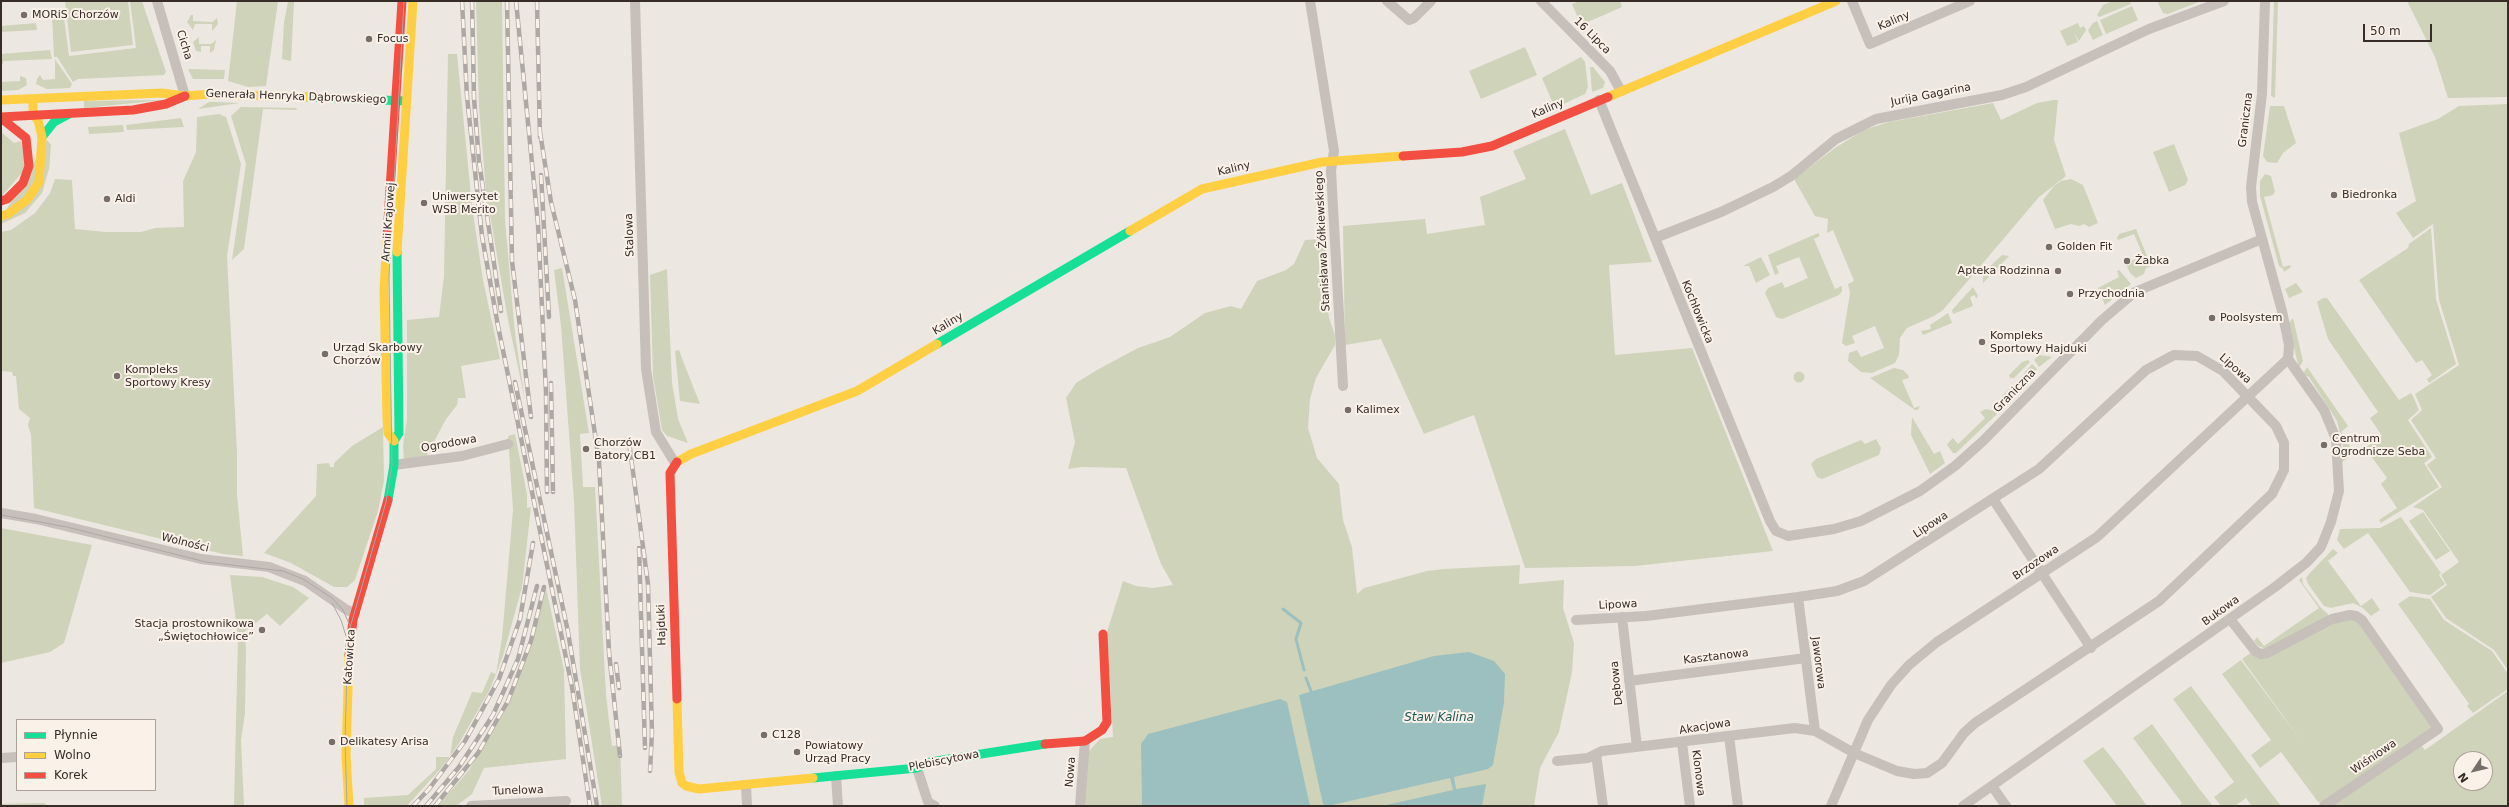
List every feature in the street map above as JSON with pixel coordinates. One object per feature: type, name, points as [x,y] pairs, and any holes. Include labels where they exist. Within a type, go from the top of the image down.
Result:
[{"type":"street","name":"Cicha","points":[[157,1],[185,96]]},
{"type":"street","name":"Armii Krajowej","points":[[394,441],[388,431],[384,290],[402,1]]},
{"type":"street","name":"Armii Krajowej","points":[[394,465],[394,441],[399,430],[397,289],[398,239],[408,101],[413,1]]},
{"type":"street","name":"Stalowa","points":[[635,1],[646,369],[656,432],[676,463]]},
{"type":"street","name":"Stanisława Żółkiewskiego","points":[[1310,1],[1334,151],[1332,160],[1343,386]]},
{"type":"street","points":[[1387,1],[1408,20],[1414,18],[1431,1]]},
{"type":"street","name":"16 Lipca","points":[[1541,1],[1610,71],[1621,91]]},
{"type":"street","name":"Kaliny","points":[[676,463],[691,454],[857,391],[1202,189],[1332,160],[1462,152],[1492,146],[1836,1]]},
{"type":"street","name":"Kaliny","points":[[1852,1],[1870,44],[1970,1]]},
{"type":"street","name":"Jurija Gagarina","points":[[1655,238],[1721,212],[1773,187],[1790,176],[1836,139],[1876,118],[2002,95],[2026,87],[2149,29],[2224,1]]},
{"type":"street","name":"Graniczna","points":[[2265,1],[2262,94],[2250,187],[2252,202],[2282,311],[2288,346],[2288,359]]},
{"type":"street","name":"Generała Henryka Dąbrowskiego","points":[[1,100],[162,92],[185,96],[211,94],[408,101]]},
{"type":"street","name":"Generała Henryka Dąbrowskiego","points":[[1,117],[69,114],[145,108],[166,104],[185,96]]},
{"type":"street","points":[[1,201],[16,192],[28,173],[29,158],[26,138],[29,120],[33,115],[33,98]]},
{"type":"street","name":"Kochłowicka","points":[[1599,100],[1770,521],[1776,531]]},
{"type":"street","points":[[42,137],[54,122],[69,114]]},
{"type":"street","points":[[1,216],[18,208],[36,187],[42,161],[42,137],[38,120],[33,115]]},
{"type":"street","points":[[1,117],[26,138]]},
{"type":"street","name":"Graniczna","points":[[1776,531],[1788,536],[1834,529],[1861,521],[1914,495],[1955,466],[1984,440],[2092,329],[2135,292],[2262,239]]},
{"type":"street","points":[[385,275],[398,273]]},
{"type":"street","points":[[384,290],[397,289]]},
{"type":"street","points":[[385,327],[398,327]]},
{"type":"street","name":"Lipowa","points":[[1576,620],[1646,616],[1798,598],[1837,591],[1871,578],[2039,469],[2146,370],[2166,358],[2182,354],[2206,359],[2223,371],[2276,426],[2284,443],[2286,455],[2284,470],[2276,489],[2159,601],[2091,648],[1975,723],[1964,733],[1942,763],[1927,772],[1914,774],[1897,771],[1854,753]]},
{"type":"street","name":"Brzozowa","points":[[1831,806],[1874,710],[1891,685],[1909,665],[1937,642],[2097,536],[2288,359]]},
{"type":"street","name":"Bukowa","points":[[1963,806],[2230,619],[2313,556],[2325,541],[2336,506],[2339,475],[2337,448],[2333,429],[2324,410],[2288,359]]},
{"type":"street","points":[[388,431],[399,430]]},
{"type":"street","name":"Ogrodowa","points":[[394,465],[462,456],[508,444]]},
{"type":"street","name":"Hajduki","points":[[676,463],[670,473],[669,482],[678,763],[680,778],[686,786]]},
{"type":"street","name":"Katowicka","points":[[349,806],[346,726],[350,638],[355,613],[387,504],[394,465]]},
{"type":"street","points":[[1992,499],[2091,648]]},
{"type":"street","name":"Wolności","points":[[1,513],[36,519],[201,559],[269,567],[305,581],[347,610],[355,613]]},
{"type":"street","name":"Jaworowa","points":[[1798,598],[1815,731]]},
{"type":"street","name":"Wiśniowa","points":[[2230,619],[2251,647],[2261,654],[2267,653],[2332,619],[2350,614],[2356,616],[2362,620],[2438,729],[2324,806]]},
{"type":"street","name":"Dębowa","points":[[1622,617],[1628,680],[1637,748]]},
{"type":"street","points":[[1085,741],[1102,730],[1107,722],[1103,634]]},
{"type":"street","name":"Kasztanowa","points":[[1628,680],[1806,658]]},
{"type":"street","name":"Akacjowa","points":[[1557,761],[1588,758],[1602,751],[1682,743],[1795,728],[1815,731],[1854,753]]},
{"type":"street","points":[[1729,736],[1738,806]]},
{"type":"street","name":"Plebiscytowa","points":[[686,786],[699,789],[917,768],[930,762],[1063,741],[1085,741]]},
{"type":"street","name":"Nowa","points":[[1080,806],[1085,741]]},
{"type":"street","name":"Klonowa","points":[[1682,743],[1690,806]]},
{"type":"street","points":[[1596,754],[1603,806]]},
{"type":"street","points":[[1,758],[16,757]]},
{"type":"street","points":[[917,768],[928,802],[935,806]]},
{"type":"street","points":[[836,776],[838,806]]},
{"type":"street","points":[[746,784],[747,806]]},
{"type":"street","points":[[1992,786],[2006,806]]},
{"type":"street","name":"Tunelowa","points":[[471,806],[566,801]]},
{"type":"green space","points":[[65,1],[128,1],[133,45],[71,52]]},
{"type":"green space","points":[[130,1],[142,1],[166,72],[164,75],[78,79],[73,82],[57,57],[54,57],[52,15],[61,13],[64,18],[69,56],[136,48]]},
{"type":"green space","points":[[237,1],[278,1],[266,86],[248,87],[228,81]]},
{"type":"green space","points":[[476,1],[502,1],[505,220],[515,334],[525,400],[508,320],[486,191],[479,107]]},
{"type":"green space","points":[[1580,1],[1620,1],[1622,7],[1581,25],[1572,4]]},
{"type":"green space","points":[[2113,1],[2130,1],[2131,4],[2099,17],[2097,15],[2103,5]]},
{"type":"green space","points":[[2157,1],[2201,1],[2168,14],[2163,13]]},
{"type":"green space","points":[[2274,1],[2278,1],[2275,98],[2271,96]]},
{"type":"green space","points":[[2407,1],[2508,1],[2508,97],[2448,98],[2435,57]]},
{"type":"green space","points":[[288,2],[294,2],[291,61],[282,59],[284,22]]},
{"type":"green space","points":[[2132,6],[2138,20],[2106,34],[2100,20]]},
{"type":"green space","points":[[191,15],[193,15],[193,21],[212,22],[217,18],[218,24],[212,31],[212,24],[195,24],[193,30],[187,22]]},
{"type":"green space","points":[[2097,21],[2103,35],[2093,40],[2088,30],[2093,23]]},
{"type":"green space","points":[[36,23],[37,30],[1,32],[1,26]]},
{"type":"green space","points":[[2078,23],[2080,28],[2084,26],[2086,30],[2079,41],[2074,33],[2078,42],[2067,46],[2060,31]]},
{"type":"green space","points":[[199,37],[199,44],[211,44],[216,40],[214,50],[210,53],[210,46],[201,46],[201,52],[196,51],[193,42]]},
{"type":"green space","points":[[1525,47],[1537,75],[1481,99],[1469,71]]},
{"type":"green space","points":[[50,50],[52,59],[4,61],[1,67],[1,54]]},
{"type":"green space","points":[[448,54],[457,54],[472,206],[483,280],[500,359],[461,366],[466,398],[458,398],[457,405],[446,419],[426,457],[404,460],[403,446],[407,419],[407,320],[439,317],[444,276]]},
{"type":"green space","points":[[1581,57],[1585,62],[1588,87],[1585,94],[1555,108],[1542,78]]},
{"type":"green space","points":[[55,59],[72,84],[70,88],[47,89],[36,84],[40,75],[43,80],[55,79]]},
{"type":"green space","points":[[1590,67],[1593,67],[1605,82],[1603,88],[1592,92]]},
{"type":"green space","points":[[188,69],[225,70],[224,79],[193,79]]},
{"type":"green space","points":[[20,76],[26,78],[27,85],[18,90],[1,91],[1,82],[20,81]]},
{"type":"green space","points":[[164,100],[84,108],[84,101]]},
{"type":"green space","points":[[2058,100],[2054,140],[2066,176],[2039,197],[1943,310],[1934,316],[1907,328],[1900,338],[1899,355],[1895,363],[1872,373],[1861,372],[1848,361],[1849,353],[1857,350],[1861,357],[1884,348],[1875,326],[1852,336],[1855,343],[1846,346],[1842,343],[1850,293],[1848,284],[1854,281],[1833,230],[1827,233],[1828,219],[1815,216],[1794,179],[1835,148],[1864,130],[1889,122],[1993,103],[2001,120],[2037,103]]},
{"type":"green space","points":[[209,102],[213,102],[240,103],[198,109]]},
{"type":"green space","points":[[2508,104],[2508,670],[2494,650],[2446,618],[2431,597],[2447,585],[2441,575],[2459,562],[2423,510],[2413,507],[2442,487],[2427,465],[2436,458],[2411,420],[2422,410],[2415,394],[2459,365],[2439,300],[2433,224],[2413,238],[2396,213],[2416,201],[2399,133],[2438,119],[2459,106]]},
{"type":"green space","points":[[2270,106],[2284,106],[2296,143],[2283,153],[2277,163],[2267,162],[2263,156]]},
{"type":"green space","points":[[241,107],[296,108],[297,110],[263,109],[244,249],[232,260],[246,164],[231,116]]},
{"type":"green space","name":"Kompleks Sportowy Kresy","points":[[219,114],[226,117],[241,164],[227,256],[237,452],[237,495],[243,556],[223,554],[34,508],[31,435],[28,425],[30,418],[19,409],[16,376],[13,376],[12,372],[1,371],[1,232],[11,230],[35,213],[50,193],[55,179],[72,180],[75,229],[106,232],[141,232],[155,228],[184,227],[183,181],[196,152],[197,117]]},
{"type":"green space","points":[[181,118],[184,127],[127,130],[126,125]]},
{"type":"green space","points":[[123,125],[124,132],[89,134],[88,127]]},
{"type":"green space","points":[[1565,129],[1591,195],[1622,183],[1652,262],[1609,265],[1615,355],[1692,348],[1773,551],[1635,566],[1525,568],[1474,415],[1424,434],[1381,339],[1345,345],[1343,226],[1425,219],[1427,234],[1485,225],[1480,197],[1526,179],[1513,151]]},
{"type":"green space","points":[[1,132],[14,143],[21,141],[26,168],[1,197]]},
{"type":"green space","points":[[47,140],[51,145],[49,169],[42,193],[25,213],[1,224],[1,219]]},
{"type":"green space","points":[[2174,144],[2188,180],[2185,185],[2169,192],[2153,152]]},
{"type":"green space","points":[[2265,174],[2271,176],[2275,192],[2273,195],[2264,197],[2283,267],[2290,265],[2291,267],[2284,272],[2279,266],[2260,196],[2260,181]]},
{"type":"green space","points":[[2071,179],[2083,185],[2098,223],[2089,227],[2084,224],[2079,226],[2071,224],[2055,229],[2043,200],[2054,186],[2061,181]]},
{"type":"green space","points":[[2431,228],[2436,299],[2456,364],[2429,383],[2427,379],[2432,375],[2422,360],[2416,363],[2359,280],[2408,248],[2409,244]]},
{"type":"green space","points":[[2136,229],[2151,266],[2146,268],[2144,274],[2136,278],[2130,273],[2126,264],[2143,255],[2134,234],[2118,240],[2117,238],[2119,234]]},
{"type":"green space","points":[[1818,233],[1820,236],[1814,239],[1835,289],[1842,286],[1842,291],[1839,295],[1782,319],[1776,317],[1765,293],[1768,288],[1782,282],[1785,288],[1808,278],[1799,257],[1776,266],[1779,273],[1775,275],[1768,255]]},
{"type":"green space","points":[[1327,239],[1324,273],[1329,318],[1335,335],[1335,345],[1316,378],[1310,399],[1308,428],[1317,458],[1339,484],[1343,520],[1352,547],[1357,594],[1364,588],[1427,571],[1444,569],[1520,565],[1519,584],[1564,580],[1563,608],[1574,643],[1572,672],[1559,732],[1540,768],[1534,806],[1083,806],[1089,751],[1100,739],[1113,737],[1107,632],[1123,581],[1136,586],[1153,588],[1173,585],[1161,564],[1126,468],[1082,467],[1068,469],[1075,442],[1066,398],[1076,383],[1097,370],[1138,348],[1170,337],[1205,313],[1231,306],[1241,309],[1257,281],[1286,270],[1294,264],[1305,240]]},
{"type":"green space","points":[[2002,255],[2009,256],[1983,283],[1983,273]]},
{"type":"green space","points":[[1761,257],[1770,275],[1756,283],[1749,266],[1743,266]]},
{"type":"green space","points":[[562,268],[589,433],[580,434],[583,487],[595,487],[606,695],[612,746],[620,745],[622,806],[602,806],[580,669],[574,501],[561,326],[554,270]]},
{"type":"green space","points":[[667,269],[672,382],[678,419],[688,443],[667,436],[662,430],[653,376],[650,275]]},
{"type":"green space","points":[[2119,270],[2131,284],[2105,305],[2098,288],[2119,277],[2117,271]]},
{"type":"green space","points":[[2296,283],[2303,292],[2289,298],[2285,289]]},
{"type":"green space","points":[[1973,287],[1978,296],[1976,299],[1975,295],[1970,297],[1973,306],[1953,314],[1952,310]]},
{"type":"green space","points":[[2323,298],[2327,298],[2399,400],[2411,393],[2419,410],[2408,420],[2432,457],[2424,463],[2439,487],[2381,523],[2379,520],[2397,508],[2381,484],[2387,478],[2365,448],[2382,436],[2370,418],[2378,412],[2328,339],[2317,302]]},
{"type":"green space","points":[[1948,313],[1952,323],[1923,335],[1921,331],[1931,329],[1930,325]]},
{"type":"green space","points":[[2293,318],[2303,361],[2299,368],[2288,324]]},
{"type":"green space","points":[[679,350],[700,404],[680,401],[675,351]]},
{"type":"green space","points":[[2039,355],[2052,357],[2039,367],[2034,360]]},
{"type":"green space","points":[[2028,360],[2030,362],[2014,378],[2010,378],[2009,375],[2022,362]]},
{"type":"green space","points":[[2032,364],[2037,369],[2022,385],[2015,384]]},
{"type":"green space","points":[[2307,367],[2348,426],[2341,432],[2354,453],[2341,463],[2341,459],[2344,457],[2343,445],[2337,421],[2309,377],[2303,374]]},
{"type":"green space","points":[[1894,368],[1903,370],[1908,375],[1909,378],[1902,380],[1914,408],[1920,406],[1918,410],[1915,410],[1870,378]]},
{"type":"green space","points":[[1799,371],[1803,373],[1805,377],[1803,381],[1799,383],[1795,381],[1793,377],[1795,373]]},
{"type":"green space","points":[[2010,388],[2015,391],[2015,394],[2007,406],[2005,406],[2004,403],[2008,401],[2007,399],[2003,400],[2002,396]]},
{"type":"green space","points":[[1986,409],[1994,411],[1997,414],[1956,453],[1953,453],[1947,445],[1949,442],[1953,438],[1958,444],[1985,418],[1980,412]]},
{"type":"green space","points":[[1912,417],[1934,454],[1940,451],[1945,463],[1930,474],[1911,435]]},
{"type":"green space","points":[[383,427],[384,481],[378,511],[355,580],[347,587],[334,587],[291,563],[264,553],[316,496],[317,464],[329,463],[330,467],[334,467],[334,463],[352,446]]},
{"type":"green space","points":[[515,434],[527,494],[527,508],[531,507],[522,587],[503,656],[496,674],[502,638],[513,510],[508,436]]},
{"type":"green space","points":[[1876,439],[1881,448],[1879,455],[1822,479],[1817,477],[1811,464],[1816,459],[1861,440],[1865,444]]},
{"type":"green space","points":[[2423,512],[2450,551],[2436,560],[2409,521]]},
{"type":"green space","points":[[2401,517],[2441,573],[2439,575],[2445,584],[2430,595],[2410,592],[2368,533],[2344,549],[2337,540],[2340,529],[2380,528]]},
{"type":"green space","points":[[1,528],[92,545],[64,643],[50,652],[1,663]]},
{"type":"green space","points":[[2333,549],[2338,553],[2328,561],[2361,606],[2372,598],[2380,610],[2371,616],[2363,608],[2353,603],[2331,608],[2324,606],[2308,584],[2306,578]]},
{"type":"green space","points":[[230,575],[262,577],[293,587],[309,598],[280,626],[267,614],[244,632],[246,648],[245,713],[241,740],[244,806],[234,806],[238,636]]},
{"type":"green space","points":[[2302,577],[2303,584],[2321,608],[2328,614],[2328,616],[2267,649],[2258,646],[2254,641],[2257,637],[2264,646],[2319,608],[2299,580]]},
{"type":"green space","points":[[546,588],[564,670],[566,759],[484,768],[472,794],[456,806],[438,806],[469,770],[505,711],[532,644]]},
{"type":"green space","points":[[2410,596],[2430,599],[2444,620],[2492,651],[2508,674],[2508,689],[2473,713],[2467,706],[2469,704],[2398,604]]},
{"type":"green space","points":[[2355,618],[2432,729],[2322,803],[2318,802],[2281,752],[2260,768],[2251,755],[2271,740],[2222,674],[2241,660],[2302,742],[2242,659],[2252,652],[2256,657],[2333,621]]},
{"type":"green space","points":[[491,672],[496,674],[489,691],[458,745],[450,756],[453,737],[472,692],[482,693]]},
{"type":"green space","points":[[2191,686],[2281,806],[2252,806],[2246,798],[2235,806],[2221,806],[2214,797],[2234,782],[2173,699]]},
{"type":"green space","points":[[2508,691],[2508,806],[2330,806],[2421,745],[2425,750]]},
{"type":"green space","points":[[2152,724],[2213,806],[2179,806],[2182,803],[2133,738]]},
{"type":"green space","points":[[2103,747],[2147,806],[2117,806],[2083,761]]},
{"type":"green space","points":[[436,757],[449,757],[443,766],[407,806],[364,806],[364,798],[408,795],[436,769]]},
{"type":"green space","points":[[44,803],[48,806],[1,806],[1,804]]},
{"type":"water","name":"Staw Kalina","points":[[1469,652],[1494,661],[1505,674],[1504,702],[1493,765],[1488,769],[1454,777],[1456,789],[1486,784],[1482,806],[1382,806],[1453,790],[1450,778],[1328,806],[1323,804],[1299,695],[1434,656]]},
{"type":"water","points":[[1280,699],[1287,702],[1310,806],[1142,806],[1141,744],[1148,734]]},
{"type":"waterway","points":[[1283,609],[1301,623],[1296,639],[1304,670]]},
{"type":"waterway","points":[[1306,678],[1311,691]]},
{"type":"tram line","points":[[347,806],[345,740],[348,635],[386,502],[392,465],[389,276],[404,1]]},
{"type":"tram line","points":[[1,515],[67,527],[206,562],[283,571],[303,579],[332,598],[343,610],[350,626]]},
{"type":"tram line","points":[[332,603],[341,620],[346,636]]},
{"type":"railway","points":[[462,1],[467,97],[482,236],[498,326],[572,687],[590,806]]},
{"type":"railway","points":[[472,1],[474,98],[479,161],[501,311]]},
{"type":"railway","points":[[507,1],[512,261],[531,417]]},
{"type":"railway","points":[[516,1],[538,224],[546,392],[547,492]]},
{"type":"railway","points":[[537,1],[540,137]]},
{"type":"railway","points":[[540,132],[551,202],[575,300],[599,461],[609,652],[620,756]]},
{"type":"railway","points":[[541,175],[549,317]]},
{"type":"railway","points":[[515,382],[568,632],[597,806]]},
{"type":"railway","points":[[551,383],[553,492]]},
{"type":"railway","points":[[629,442],[648,584],[652,733],[650,771]]},
{"type":"railway","points":[[413,806],[429,789],[465,741],[499,679],[520,619],[533,543]]},
{"type":"railway","points":[[639,548],[645,748]]},
{"type":"railway","points":[[426,806],[459,767],[493,715],[518,659],[537,586]]},
{"type":"railway","points":[[435,806],[478,753],[508,701],[531,641],[544,587]]},
{"type":"railway","points":[[616,664],[619,688]]},
{"type":"traffic: fast","points":[[307,97],[406,101]]},
{"type":"traffic: fast","points":[[42,137],[54,122],[69,114]]},
{"type":"traffic: fast","points":[[937,344],[1130,231]]},
{"type":"traffic: fast","points":[[388,500],[394,465],[394,441],[399,433],[397,252]]},
{"type":"traffic: fast","points":[[813,778],[917,768],[930,762],[1045,744]]},
{"type":"traffic: slow","points":[[397,252],[413,1]]},
{"type":"traffic: slow","points":[[1608,97],[1836,1]]},
{"type":"traffic: slow","points":[[1,100],[162,93],[185,96],[211,94],[307,97]]},
{"type":"traffic: slow","points":[[1,216],[8,214],[27,200],[39,182],[42,137],[38,120],[33,115],[33,99]]},
{"type":"traffic: slow","points":[[1130,231],[1202,189],[1322,162],[1403,156]]},
{"type":"traffic: slow","points":[[387,237],[384,290],[387,418],[388,433],[394,441]]},
{"type":"traffic: slow","points":[[677,462],[691,454],[857,391],[937,344]]},
{"type":"traffic: slow","points":[[349,655],[346,755],[349,806]]},
{"type":"traffic: slow","points":[[677,699],[679,772],[682,783],[686,786],[699,789],[813,778]]},
{"type":"traffic: jam","points":[[387,237],[402,1]]},
{"type":"traffic: jam","points":[[1,117],[133,110],[166,104],[185,96]]},
{"type":"traffic: jam","points":[[1403,156],[1462,152],[1492,146],[1608,97]]},
{"type":"traffic: jam","points":[[1,118],[26,138],[29,166],[23,183],[7,199],[1,201]]},
{"type":"traffic: jam","points":[[677,462],[670,473],[677,699]]},
{"type":"traffic: jam","points":[[349,655],[353,620],[388,500]]},
{"type":"traffic: jam","points":[[1045,744],[1085,741],[1102,730],[1107,722],[1103,634]]},
{"type":"place","name":"MORiS Chorzów","points":[[24,15]]},
{"type":"place","name":"Focus","points":[[369,39]]},
{"type":"place","name":"Biedronka","points":[[2334,195]]},
{"type":"place","name":"Aldi","points":[[107,199]]},
{"type":"place","name":"Uniwersytet WSB Merito","points":[[424,203]]},
{"type":"place","name":"Golden Fit","points":[[2049,247]]},
{"type":"place","name":"Żabka","points":[[2127,261]]},
{"type":"place","name":"Apteka Rodzinna","points":[[2058,271]]},
{"type":"place","name":"Przychodnia","points":[[2070,294]]},
{"type":"place","name":"Poolsystem","points":[[2212,318]]},
{"type":"place","name":"Kompleks Sportowy Hajduki","points":[[1982,342]]},
{"type":"place","name":"Urząd Skarbowy Chorzów","points":[[325,354]]},
{"type":"place","name":"Kompleks Sportowy Kresy","points":[[117,376]]},
{"type":"place","name":"Kalimex","points":[[1348,410]]},
{"type":"place","name":"Centrum Ogrodnicze Seba","points":[[2324,445]]},
{"type":"place","name":"Chorzów Batory CB1","points":[[586,449]]},
{"type":"place","name":"Stacja prostownikowa „Świętochłowice”","points":[[262,630]]},
{"type":"place","name":"C128","points":[[764,735]]},
{"type":"place","name":"Delikatesy Arisa","points":[[332,742]]},
{"type":"place","name":"Powiatowy Urząd Pracy","points":[[797,752]]}]
